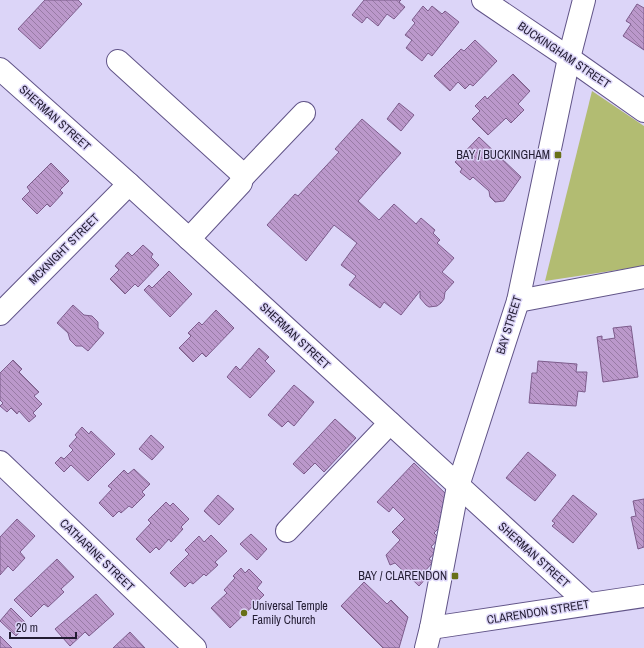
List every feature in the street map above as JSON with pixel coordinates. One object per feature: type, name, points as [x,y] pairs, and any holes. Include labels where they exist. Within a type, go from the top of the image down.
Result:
[{"type":"street","name":"BUCKINGHAM STREET","points":[[483,0],[644,111]]},
{"type":"street","name":"BAY STREET","points":[[429,638],[458,486],[518,301],[569,58],[584,0]]},
{"type":"street","points":[[118,61],[239,171],[242,178]]},
{"type":"street","name":"SHERMAN STREET","points":[[0,69],[129,184],[450,476],[458,486],[588,604]]},
{"type":"street","points":[[189,239],[241,183],[242,178],[304,113]]},
{"type":"street","name":"MCKNIGHT STREET","points":[[0,314],[129,184]]},
{"type":"street","points":[[518,301],[644,277]]},
{"type":"street","points":[[287,531],[390,423]]},
{"type":"street","name":"CATHARINE STREET","points":[[0,462],[195,648]]},
{"type":"street","name":"CLARENDON STREET","points":[[429,638],[588,604],[644,596]]},
{"type":"green space","points":[[592,91],[644,126],[644,266],[545,281]]},
{"type":"building","points":[[45,0],[78,0],[82,4],[40,49],[18,29]]},
{"type":"building","points":[[364,0],[401,0],[399,2],[405,7],[394,19],[387,14],[378,26],[367,17],[362,23],[352,15]]},
{"type":"building","points":[[637,4],[644,8],[644,50],[623,36],[631,24],[626,21]]},
{"type":"building","points":[[423,6],[428,11],[432,6],[442,14],[445,11],[459,22],[432,56],[428,53],[422,61],[406,48],[412,40],[405,35],[415,23],[412,20]]},
{"type":"building","points":[[475,40],[497,61],[473,86],[470,84],[465,89],[458,82],[450,91],[434,76],[461,49],[464,51]]},
{"type":"building","points":[[513,74],[530,91],[518,104],[524,110],[511,123],[506,118],[488,135],[472,119],[480,111],[475,106],[485,96],[487,99]]},
{"type":"building","points":[[399,103],[414,115],[401,131],[387,119]]},
{"type":"building","points":[[362,119],[401,153],[358,201],[379,220],[394,204],[416,224],[421,218],[435,230],[433,233],[440,240],[437,243],[454,258],[442,272],[454,282],[445,292],[444,299],[437,306],[429,307],[426,305],[420,298],[420,291],[401,315],[384,302],[380,308],[349,285],[356,276],[341,265],[357,243],[334,225],[306,261],[267,225],[295,194],[298,196],[339,152],[335,149]]},
{"type":"building","points":[[479,137],[521,177],[504,201],[495,202],[490,197],[489,191],[473,177],[470,180],[460,172],[462,169],[455,162]]},
{"type":"building","points":[[51,163],[69,181],[60,190],[63,193],[50,207],[47,204],[37,214],[22,199],[30,191],[27,187]]},
{"type":"building","points":[[143,245],[153,254],[151,257],[159,265],[138,287],[135,284],[125,294],[110,279],[119,270],[115,266],[128,252],[132,256]]},
{"type":"building","points":[[169,271],[192,294],[170,317],[144,290],[149,285],[152,288]]},
{"type":"building","points":[[73,305],[84,315],[92,316],[98,322],[98,328],[104,333],[88,351],[82,346],[76,346],[70,340],[68,333],[57,323]]},
{"type":"building","points":[[216,310],[234,328],[206,357],[202,353],[193,362],[179,348],[191,336],[188,333],[199,322],[202,325]]},
{"type":"building","points":[[631,326],[638,377],[603,382],[597,337],[602,336],[602,340],[615,338],[613,328]]},
{"type":"building","points":[[259,348],[269,357],[265,361],[275,371],[250,398],[227,377],[236,366],[240,370]]},
{"type":"building","points":[[13,360],[22,369],[19,372],[39,392],[34,396],[42,404],[33,413],[36,416],[29,422],[19,411],[17,414],[11,408],[7,412],[0,406],[3,403],[0,400],[0,373]]},
{"type":"building","points":[[538,361],[577,364],[576,372],[587,372],[585,392],[578,391],[576,406],[529,403],[532,373],[537,373]]},
{"type":"building","points":[[294,385],[314,402],[294,426],[288,421],[282,427],[268,415]]},
{"type":"building","points":[[335,419],[356,438],[324,472],[315,463],[304,474],[293,464]]},
{"type":"building","points":[[82,427],[89,434],[91,431],[115,454],[88,481],[71,465],[64,472],[55,463],[61,457],[64,459],[73,450],[69,446],[77,437],[75,435]]},
{"type":"building","points":[[151,435],[164,447],[152,460],[139,449]]},
{"type":"building","points":[[528,452],[556,475],[535,501],[506,478]]},
{"type":"building","points":[[414,463],[449,497],[441,526],[434,533],[439,538],[431,547],[436,551],[429,559],[433,562],[425,571],[429,575],[419,586],[395,563],[390,565],[386,555],[400,540],[392,532],[405,519],[393,507],[389,512],[377,502]]},
{"type":"building","points":[[134,469],[150,484],[142,492],[145,495],[132,508],[129,506],[121,513],[119,511],[113,517],[99,503],[112,489],[108,486],[124,470],[128,474]]},
{"type":"building","points":[[218,495],[234,509],[219,525],[204,511]]},
{"type":"building","points":[[573,495],[597,514],[573,543],[552,526],[555,523],[552,521]]},
{"type":"building","points":[[644,499],[644,547],[638,549],[631,517],[636,516],[633,501]]},
{"type":"building","points":[[166,502],[170,506],[173,503],[189,519],[181,527],[183,529],[171,542],[169,539],[159,550],[156,547],[150,553],[136,539],[151,523],[148,520]]},
{"type":"building","points":[[17,519],[35,536],[20,552],[25,558],[13,571],[8,566],[0,575],[0,537]]},
{"type":"building","points":[[251,534],[267,549],[257,560],[240,544]]},
{"type":"building","points":[[211,535],[227,551],[215,562],[218,565],[206,576],[204,574],[193,584],[190,582],[185,587],[170,573],[189,554],[185,550],[199,536],[204,542]]},
{"type":"building","points":[[57,559],[74,577],[61,589],[64,592],[48,607],[44,604],[31,617],[14,600]]},
{"type":"building","points":[[241,568],[245,573],[249,569],[262,582],[257,588],[264,595],[230,628],[211,608],[227,593],[224,590],[235,578],[233,576]]},
{"type":"building","points":[[364,582],[387,604],[391,600],[408,617],[399,648],[383,648],[341,606]]},
{"type":"building","points":[[96,594],[114,614],[89,636],[85,632],[70,646],[55,629]]},
{"type":"building","points":[[11,608],[27,624],[16,636],[0,621]]},
{"type":"building","points":[[130,632],[145,648],[113,648]]},
{"type":"building","points":[[0,636],[12,648],[0,648]]},
{"type":"place","name":"BAY / BUCKINGHAM","points":[[558,155]]},
{"type":"place","name":"BAY / CLARENDON","points":[[455,576]]},
{"type":"place","name":"Universal Temple Family Church","points":[[244,613]]}]
